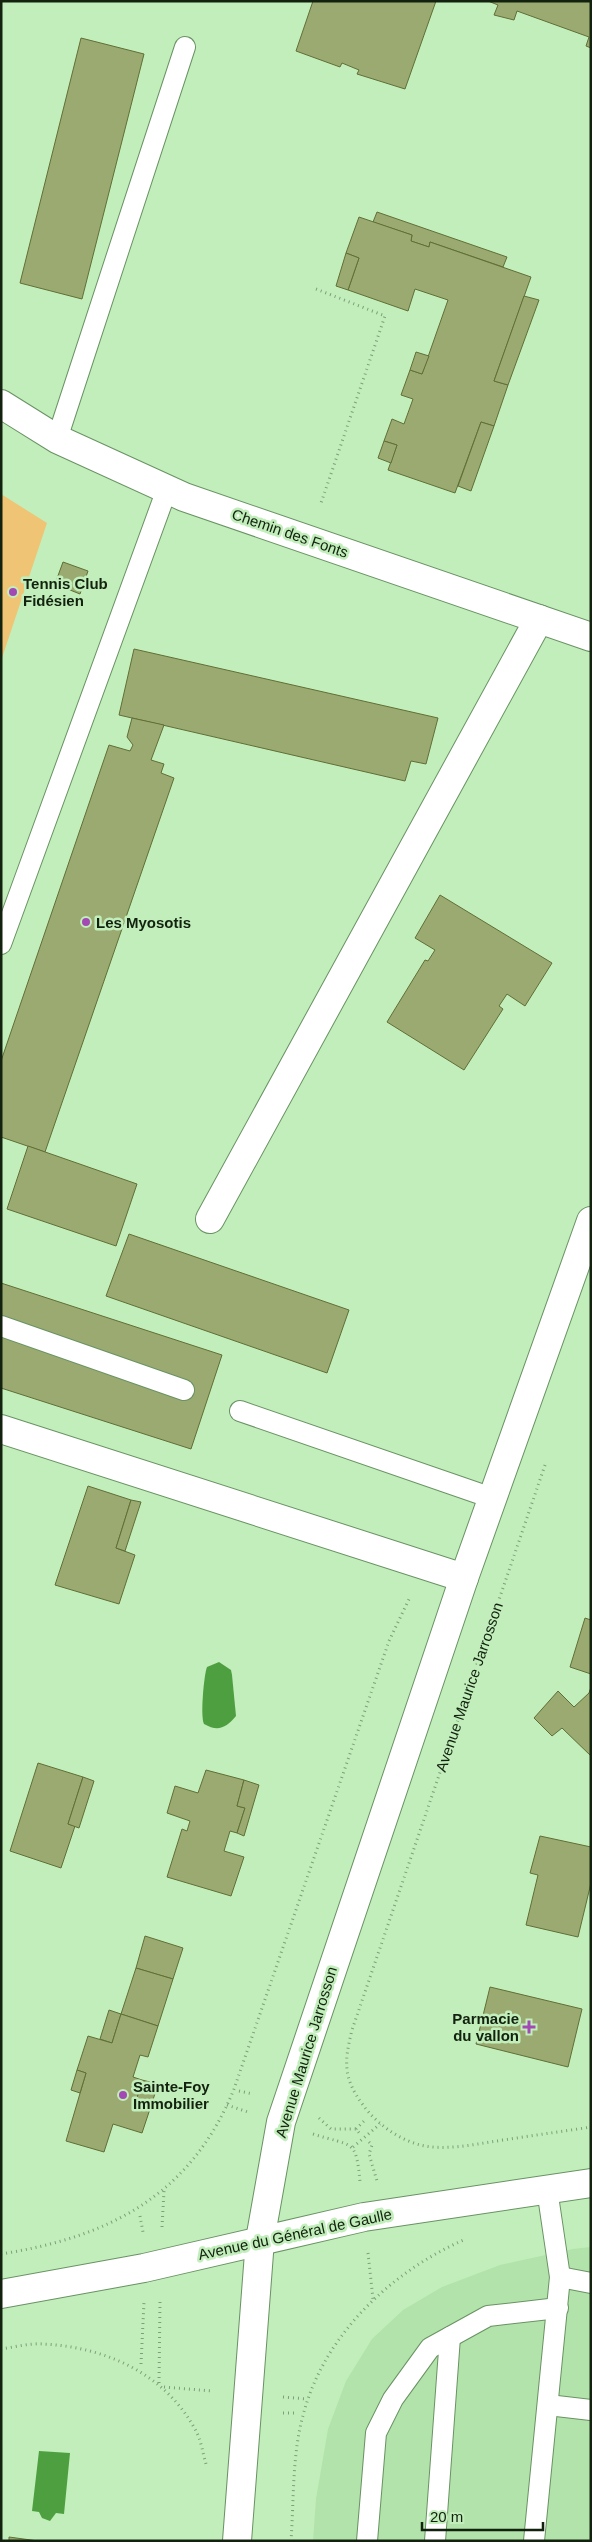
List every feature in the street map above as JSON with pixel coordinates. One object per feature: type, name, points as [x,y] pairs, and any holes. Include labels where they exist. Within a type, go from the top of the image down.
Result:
[{"type":"street","name":"Chemin des Fonts","points":[[1,404],[57,439],[184,497],[591,637]]},
{"type":"street","points":[[210,1219],[539,619]]},
{"type":"street","name":"Avenue Maurice Jarrosson","points":[[238,2541],[260,2240],[281,2122],[463,1580],[591,1222]]},
{"type":"street","points":[[1,1428],[463,1580]]},
{"type":"street","name":"Avenue du Général de Gaulle","points":[[1,2294],[134,2270],[364,2217],[591,2183]]},
{"type":"lane","points":[[57,439],[185,47]]},
{"type":"lane","points":[[1,944],[167,489]]},
{"type":"lane","points":[[1,1326],[184,1390]]},
{"type":"lane","points":[[240,1411],[492,1498]]},
{"type":"lane","points":[[534,2541],[560,2277],[547,2189]]},
{"type":"lane","points":[[560,2277],[591,2283]]},
{"type":"lane","points":[[367,2541],[376,2433],[392,2399],[430,2348],[488,2316],[558,2308]]},
{"type":"lane","points":[[435,2541],[450,2336]]},
{"type":"lane","points":[[548,2405],[591,2410]]},
{"type":"path","points":[[308,539],[385,316],[316,289]]},
{"type":"path","name":"Avenue Maurice Jarrosson","points":[[380,2124],[370,2116],[350,2088],[346,2070],[346,2052],[546,1460]]},
{"type":"path","points":[[1,2254],[64,2241],[98,2229],[140,2208],[164,2190],[206,2144],[227,2105],[389,1641],[402,1612],[409,1598],[422,1586],[436,1582],[463,1580]]},
{"type":"path","points":[[239,2091],[259,2096]]},
{"type":"path","points":[[227,2105],[254,2113]]},
{"type":"path","points":[[314,2116],[332,2129],[356,2129],[365,2120]]},
{"type":"path","points":[[353,2147],[380,2124],[407,2140],[431,2147],[456,2147],[591,2127]]},
{"type":"path","points":[[356,2129],[360,2134]]},
{"type":"path","points":[[311,2133],[353,2147],[357,2153],[361,2186]]},
{"type":"path","points":[[369,2142],[372,2145],[370,2154],[378,2188]]},
{"type":"path","points":[[162,2228],[164,2190]]},
{"type":"path","points":[[140,2216],[144,2240]]},
{"type":"path","points":[[291,2541],[299,2437],[307,2400],[324,2364],[341,2339],[374,2299],[403,2274],[426,2260],[472,2238]]},
{"type":"path","points":[[367,2246],[374,2299]]},
{"type":"path","points":[[142,2364],[144,2300]]},
{"type":"path","points":[[159,2383],[160,2303]]},
{"type":"path","points":[[1,2349],[41,2344],[79,2348],[108,2356],[159,2383],[179,2404],[197,2432],[206,2467]]},
{"type":"path","points":[[163,2387],[221,2392]]},
{"type":"path","points":[[281,2397],[307,2400]]},
{"type":"shaded area","name":"Tennis Club Fidésien","points":[[1,494],[47,523],[1,661]]},
{"type":"shaded area","points":[[219,1662],[231,1670],[236,1716],[222,1728],[214,1728],[204,1724],[202,1705],[207,1667]]},
{"type":"shaded area","points":[[591,2247],[591,2541],[313,2541],[316,2499],[328,2429],[346,2381],[372,2339],[403,2310],[442,2287],[500,2265],[573,2249]]},
{"type":"shaded area","points":[[39,2451],[70,2453],[64,2514],[56,2513],[50,2521],[42,2518],[39,2512],[32,2511]]},
{"type":"building","points":[[313,1],[436,1],[405,89],[357,74],[359,70],[342,63],[340,67],[296,51]]},
{"type":"building","points":[[488,1],[591,1],[591,48],[586,46],[589,37],[517,11],[514,20],[494,15],[498,5]]},
{"type":"building","points":[[81,38],[144,54],[82,299],[20,283]]},
{"type":"building","points":[[377,212],[507,257],[503,267],[430,242],[429,247],[411,241],[412,235],[373,222]]},
{"type":"building","points":[[359,217],[412,235],[411,241],[429,247],[430,242],[531,277],[494,381],[508,385],[494,426],[481,422],[455,493],[388,470],[397,445],[384,441],[392,419],[404,424],[413,399],[401,395],[410,370],[422,374],[448,300],[415,289],[408,311],[348,290],[359,258],[346,253]]},
{"type":"building","points":[[346,253],[359,258],[348,290],[336,286]]},
{"type":"building","points":[[524,296],[539,300],[508,385],[494,381]]},
{"type":"building","points":[[416,352],[429,356],[422,374],[410,370]]},
{"type":"building","points":[[481,422],[494,426],[471,491],[458,486]]},
{"type":"building","points":[[384,441],[397,445],[391,463],[378,458]]},
{"type":"building","points":[[63,562],[88,571],[80,594],[55,584]]},
{"type":"building","points":[[134,649],[438,718],[426,764],[411,761],[405,781],[119,715]]},
{"type":"building","name":"Les Myosotis","points":[[132,718],[164,725],[151,760],[164,764],[161,773],[174,778],[45,1152],[1,1137],[1,1061],[109,745],[130,751],[133,745],[127,737]]},
{"type":"building","points":[[440,895],[552,963],[525,1006],[507,994],[499,1006],[503,1009],[464,1070],[387,1022],[425,960],[428,961],[435,950],[415,938]]},
{"type":"building","points":[[28,1146],[137,1184],[116,1246],[7,1209]]},
{"type":"building","points":[[129,1234],[349,1310],[327,1373],[106,1296]]},
{"type":"building","points":[[1,1283],[222,1355],[191,1449],[1,1388]]},
{"type":"building","points":[[88,1486],[131,1500],[116,1548],[135,1555],[119,1604],[55,1585]]},
{"type":"building","points":[[131,1500],[141,1502],[125,1551],[116,1548]]},
{"type":"building","points":[[585,1618],[591,1620],[591,1674],[570,1667]]},
{"type":"building","points":[[591,1687],[591,1756],[562,1728],[552,1736],[534,1718],[558,1691],[574,1707],[589,1693]]},
{"type":"building","points":[[38,1763],[83,1777],[68,1824],[75,1826],[61,1868],[10,1851]]},
{"type":"building","points":[[206,1770],[244,1780],[237,1806],[245,1808],[237,1833],[230,1831],[224,1851],[244,1857],[231,1896],[167,1877],[182,1829],[187,1831],[190,1821],[167,1813],[175,1786],[198,1793]]},
{"type":"building","points":[[83,1777],[94,1781],[79,1828],[68,1824]]},
{"type":"building","points":[[244,1780],[259,1785],[244,1836],[237,1833],[245,1808],[237,1806]]},
{"type":"building","points":[[540,1836],[591,1847],[591,1883],[578,1937],[526,1925],[538,1875],[530,1873]]},
{"type":"building","points":[[145,1936],[183,1948],[173,1979],[136,1968]]},
{"type":"building","points":[[136,1968],[173,1979],[158,2026],[121,2014]]},
{"type":"building","name":"Parmacie du vallon","points":[[490,1987],[582,2009],[568,2067],[476,2044]]},
{"type":"building","points":[[109,2010],[121,2014],[112,2043],[100,2039]]},
{"type":"building","points":[[121,2014],[158,2026],[148,2057],[140,2055],[133,2077],[142,2080],[136,2102],[151,2106],[142,2133],[113,2124],[104,2152],[66,2141],[86,2073],[77,2070],[88,2036],[112,2043]]},
{"type":"building","points":[[77,2070],[86,2073],[80,2093],[71,2090]]},
{"type":"building","points":[[142,2080],[158,2084],[151,2106],[136,2102]]},
{"type":"building","points":[[9,2537],[38,2541],[9,2541]]},
{"type":"place","name":"Tennis Club Fidésien","points":[[13,592]]},
{"type":"place","name":"Les Myosotis","points":[[86,922]]},
{"type":"place","name":"Parmacie du vallon","points":[[529,2027]]},
{"type":"place","name":"Sainte-Foy Immobilier","points":[[123,2095]]}]
